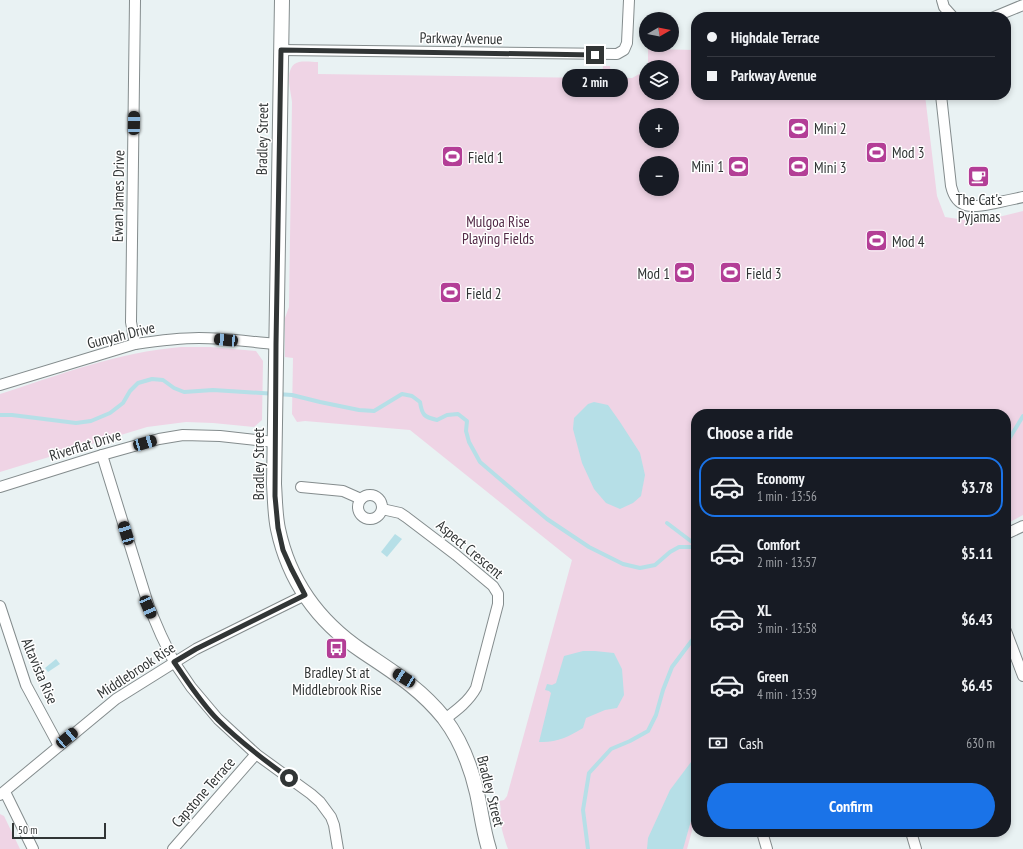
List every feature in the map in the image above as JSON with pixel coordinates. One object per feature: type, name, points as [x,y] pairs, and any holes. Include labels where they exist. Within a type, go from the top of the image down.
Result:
[{"type":"street","name":"Ewan James Drive","points":[[135,344],[131,322],[136,0]]},
{"type":"street","name":"Bradley Street","points":[[282,0],[274,484],[278,528],[283,550],[305,595],[334,630],[361,650],[404,678],[427,698],[445,719],[469,765],[475,785],[489,849]]},
{"type":"street","name":"Parkway Avenue","points":[[281,50],[617,54],[624,50],[627,43],[629,0]]},
{"type":"street","points":[[942,0],[944,7],[948,12]]},
{"type":"street","points":[[1006,12],[1023,5]]},
{"type":"street","points":[[942,100],[952,186],[956,198],[962,204],[974,207],[1023,197]]},
{"type":"street","name":"Gunyah Drive","points":[[0,385],[135,344],[197,338],[276,344]]},
{"type":"street","name":"Riverflat Drive","points":[[0,487],[102,455],[159,439],[183,435],[220,436],[275,442]]},
{"type":"street","points":[[102,455],[148,607],[174,662],[191,687],[218,720],[256,754],[320,802],[331,817],[334,825],[338,849]]},
{"type":"street","points":[[301,487],[343,491],[361,499]]},
{"type":"street","points":[[368,496],[375,497],[381,502],[382,509],[378,516],[371,519],[363,517],[358,510],[361,499],[368,496]]},
{"type":"street","name":"Aspect Crescent","points":[[382,509],[400,513],[406,517],[488,582],[498,594],[498,604],[476,688],[459,709],[445,719]]},
{"type":"street","points":[[1011,532],[1023,526]]},
{"type":"street","name":"Middlebrook Rise","points":[[2,793],[116,699],[196,649],[305,595]]},
{"type":"street","name":"Altavista Rise","points":[[0,606],[4,638],[26,685],[59,746]]},
{"type":"street","points":[[1011,644],[1023,676]]},
{"type":"street","name":"Capstone Terrace","points":[[173,849],[256,754]]},
{"type":"street","points":[[2,793],[33,849]]},
{"type":"street","points":[[763,837],[767,849]]},
{"type":"street","points":[[912,837],[916,849]]},
{"type":"green space","name":"Mulgoa Rise Playing Fields","points":[[679,50],[691,50],[691,100],[926,100],[937,196],[945,217],[978,222],[1023,211],[1023,515],[1011,521],[1011,409],[691,409],[691,834],[687,849],[508,849],[501,824],[501,809],[499,801],[504,800],[507,796],[572,560],[410,430],[305,421],[297,422],[292,414],[293,358],[285,357],[285,318],[289,307],[292,102],[289,74],[294,64],[299,62],[318,62],[318,74],[602,78],[603,66],[610,66],[611,78],[632,78],[639,74],[639,100],[679,100],[679,60],[648,60],[648,52],[679,52]]},
{"type":"green space","points":[[181,347],[210,347],[256,351],[263,361],[262,420],[254,427],[186,422],[147,427],[0,472],[0,394],[112,359]]},
{"type":"green space","points":[[0,814],[4,816],[20,849],[0,849]]},
{"type":"water","points":[[594,402],[608,405],[640,453],[645,475],[641,496],[633,503],[620,509],[606,503],[594,489],[582,463],[573,429],[574,418],[588,404]]},
{"type":"water","points":[[395,534],[402,539],[387,557],[381,552]]},
{"type":"water","points":[[583,651],[614,653],[622,669],[624,695],[617,708],[605,710],[586,718],[583,728],[578,731],[567,737],[539,742],[551,693],[545,690],[547,684],[552,685],[556,683],[564,656]]},
{"type":"water","points":[[56,659],[60,664],[48,672],[45,668]]},
{"type":"water","points":[[691,762],[691,821],[683,849],[647,849],[648,838],[670,790]]},
{"type":"waterway","points":[[0,415],[12,415],[76,423],[91,421],[110,413],[123,403],[130,391],[138,383],[152,379],[163,380],[174,388],[184,392],[213,390],[292,395],[359,410],[374,411],[402,394],[412,396],[420,402],[424,415],[429,418],[437,420],[447,415],[458,414],[467,421],[466,431],[469,442],[480,462],[547,519],[589,547],[623,564],[640,568],[655,565],[670,552],[679,547],[691,547]]},
{"type":"waterway","points":[[1011,436],[1023,416]]},
{"type":"waterway","points":[[667,523],[691,541]]},
{"type":"waterway","points":[[588,849],[583,810],[589,773],[611,749],[648,731],[656,715],[663,690],[672,667],[691,642]]},
{"type":"place","name":"Mini 2","points":[[799,128]]},
{"type":"place","name":"Mod 3","points":[[877,152]]},
{"type":"place","name":"Field 1","points":[[453,157]]},
{"type":"place","name":"Mini 1","points":[[739,166]]},
{"type":"place","name":"Mini 3","points":[[799,167]]},
{"type":"place","name":"The Cat's Pyjamas","points":[[979,176]]},
{"type":"place","name":"Mod 4","points":[[876,241]]},
{"type":"place","name":"Mod 1","points":[[685,273]]},
{"type":"place","name":"Field 3","points":[[731,273]]},
{"type":"place","name":"Field 2","points":[[451,293]]},
{"type":"place","name":"Bradley St at Middlebrook Rise","points":[[337,649]]},
{"type":"route","points":[[289,778],[256,754],[218,720],[191,687],[174,662],[196,649],[305,595],[283,550],[278,528],[274,484],[281,50],[595,55]]}]
